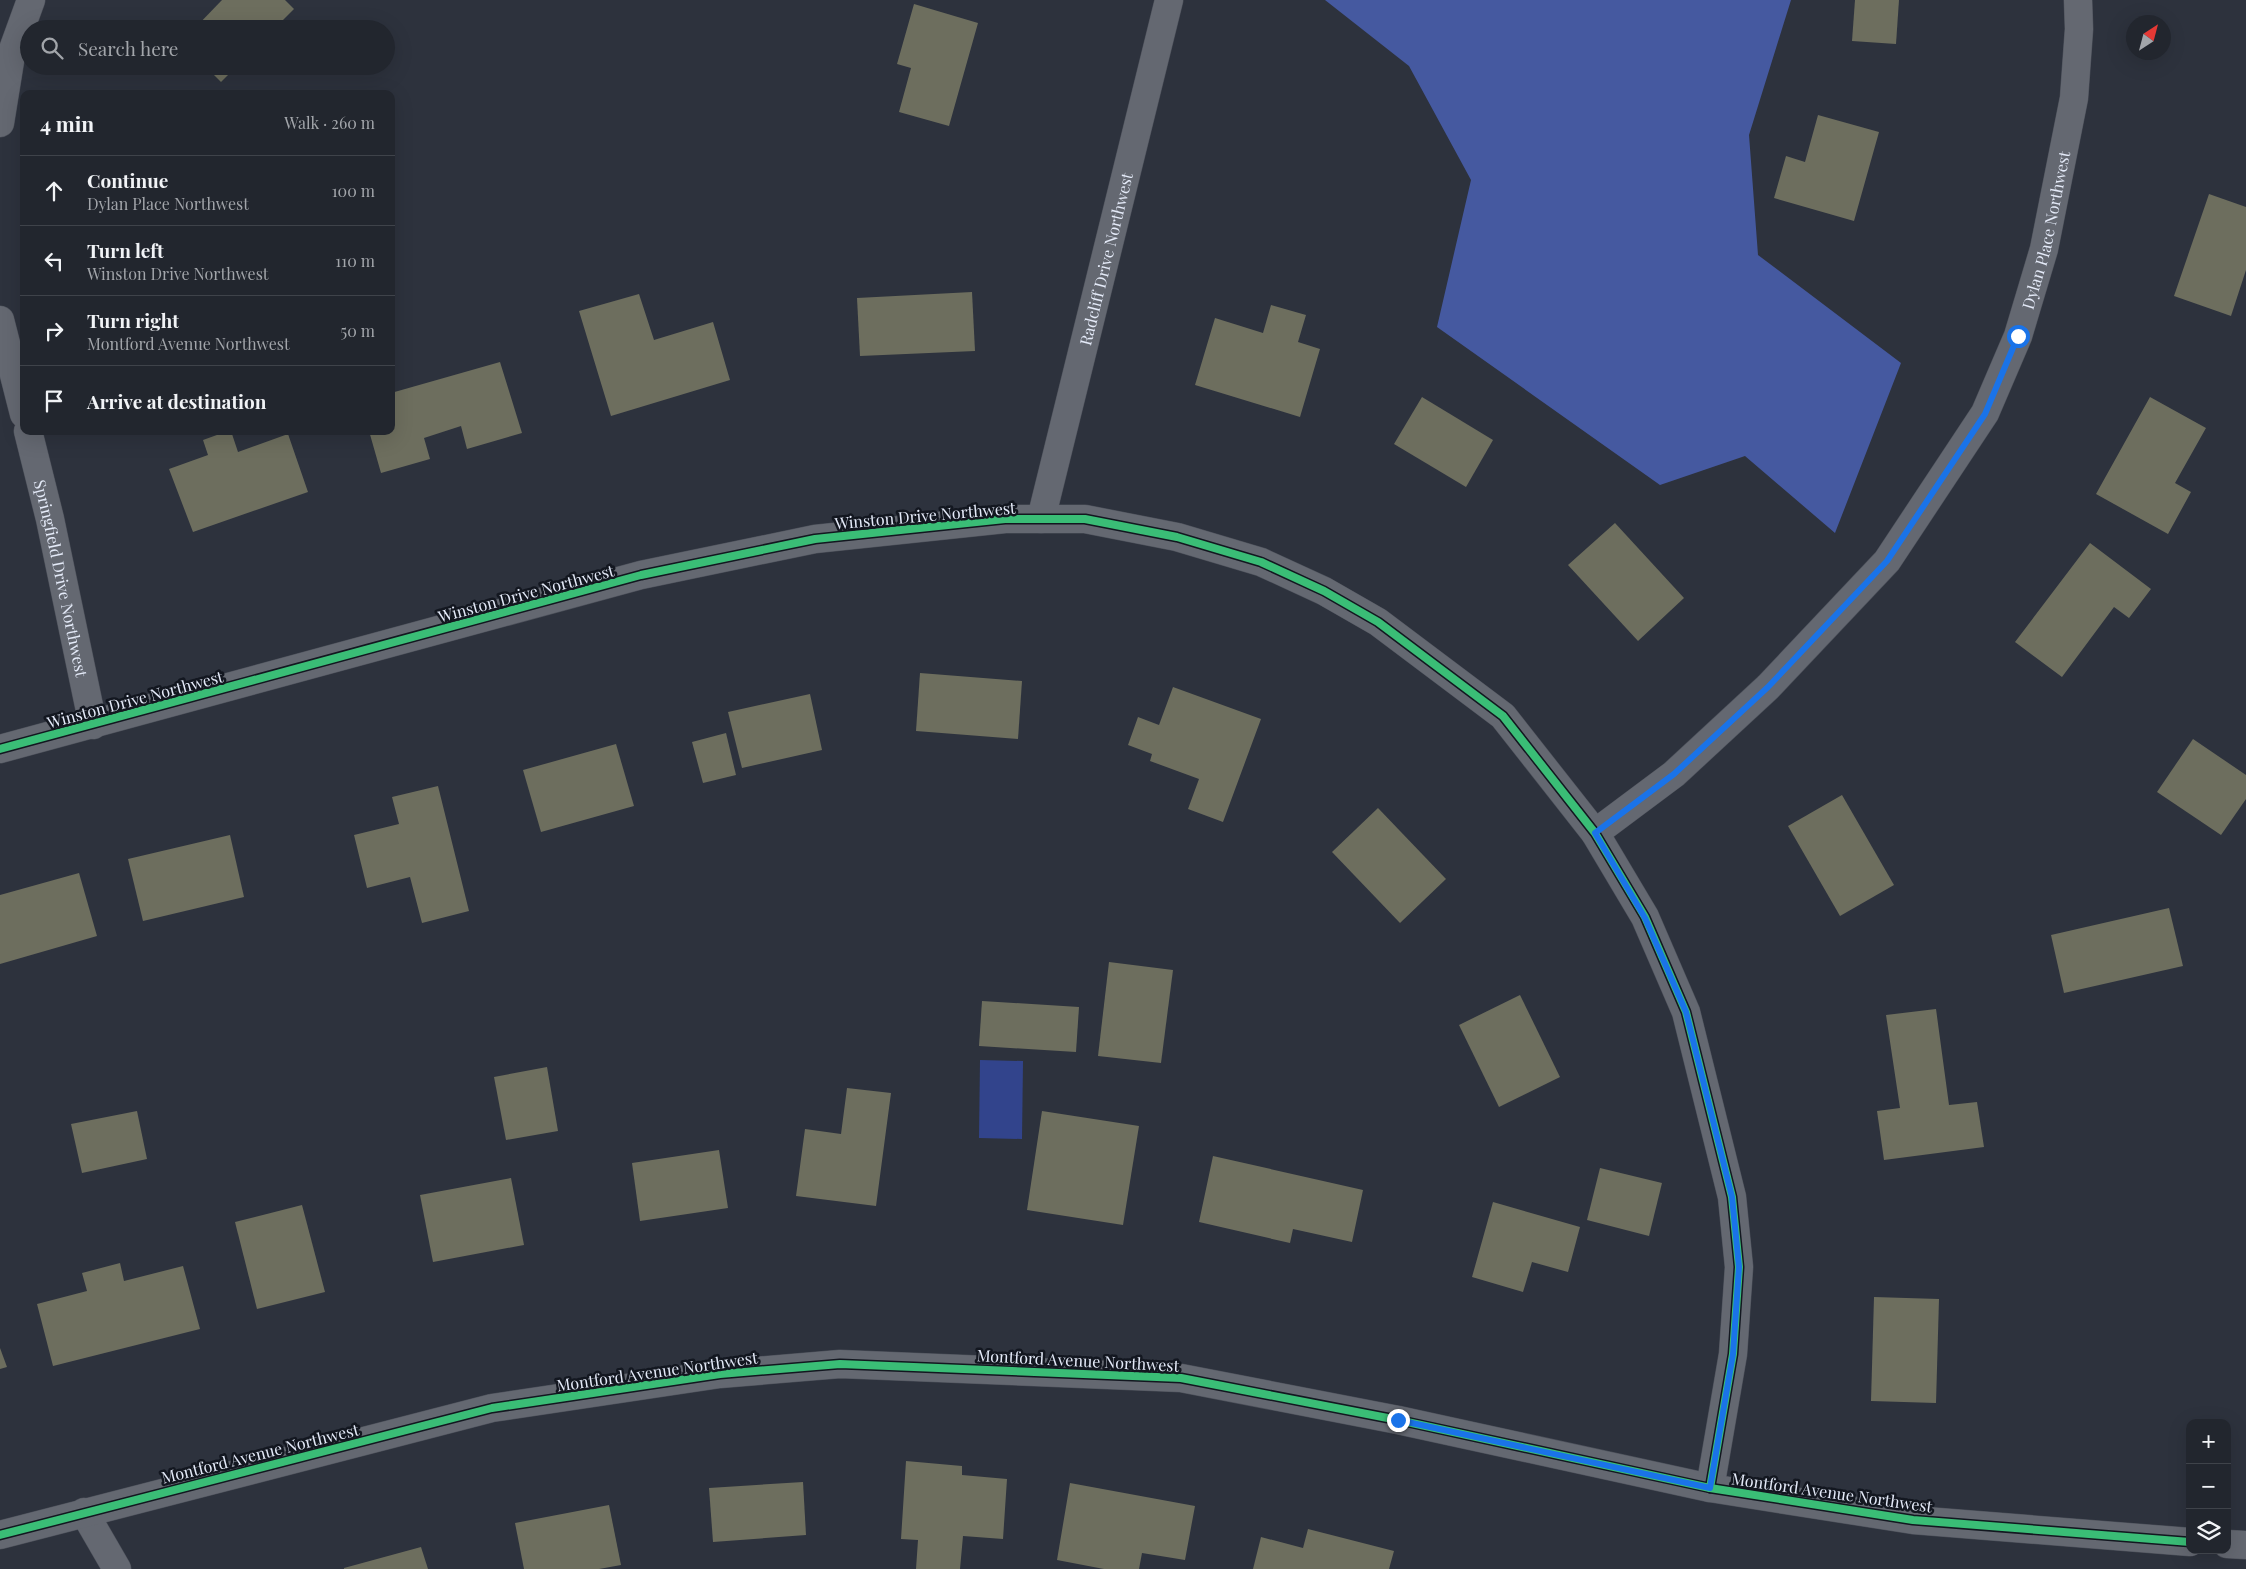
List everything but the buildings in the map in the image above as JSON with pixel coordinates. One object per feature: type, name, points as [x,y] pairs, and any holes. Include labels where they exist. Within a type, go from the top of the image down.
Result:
[{"type":"street","points":[[24,20],[31,0]]},
{"type":"street","name":"Radcliff Drive Northwest","points":[[1041,519],[1169,0]]},
{"type":"street","name":"Dylan Place Northwest","points":[[1595,833],[1674,774],[1768,687],[1887,561],[1985,414],[2018,336],[2044,249],[2074,98],[2079,29],[2078,0]]},
{"type":"street","points":[[0,123],[11,55],[20,30]]},
{"type":"street","points":[[0,320],[20,398]]},
{"type":"street","name":"Springfield Drive Northwest","points":[[29,435],[50,519],[93,725]]},
{"type":"street","name":"Winston Drive Northwest","points":[[0,750],[641,575],[815,539],[1005,519],[1085,519],[1177,537],[1260,562],[1324,591],[1378,622],[1503,716],[1595,833],[1645,918],[1686,1012],[1732,1197],[1739,1267],[1733,1354],[1710,1488]]},
{"type":"street","name":"Montford Avenue Northwest","points":[[0,1535],[492,1408],[720,1374],[840,1364],[1181,1378],[1398,1420],[1710,1488],[1913,1520],[2186,1542]]},
{"type":"street","points":[[84,1512],[117,1569]]},
{"type":"street","points":[[2231,1544],[2246,1545]]},
{"type":"shaded area","points":[[1325,0],[1791,0],[1749,135],[1758,255],[1901,363],[1835,533],[1745,456],[1660,485],[1437,327],[1471,180],[1409,66]]},
{"type":"shaded area","points":[[980,1060],[1023,1061],[1022,1139],[979,1138]]},
{"type":"cycle path","points":[[0,749],[641,575],[815,539],[1005,519],[1085,519],[1177,537],[1261,562],[1324,591],[1378,622],[1503,716],[1595,833],[1645,917],[1686,1012],[1732,1197],[1739,1267],[1733,1354],[1710,1488]]},
{"type":"cycle path","points":[[0,1535],[492,1408],[720,1374],[840,1364],[1181,1378],[1398,1420],[1710,1488],[1913,1520],[2186,1542]]},
{"type":"route","points":[[1398,1420],[1710,1488],[1733,1354],[1739,1267],[1732,1197],[1686,1012],[1645,918],[1595,833],[1674,774],[1768,687],[1887,561],[1985,414],[2018,336]]}]
